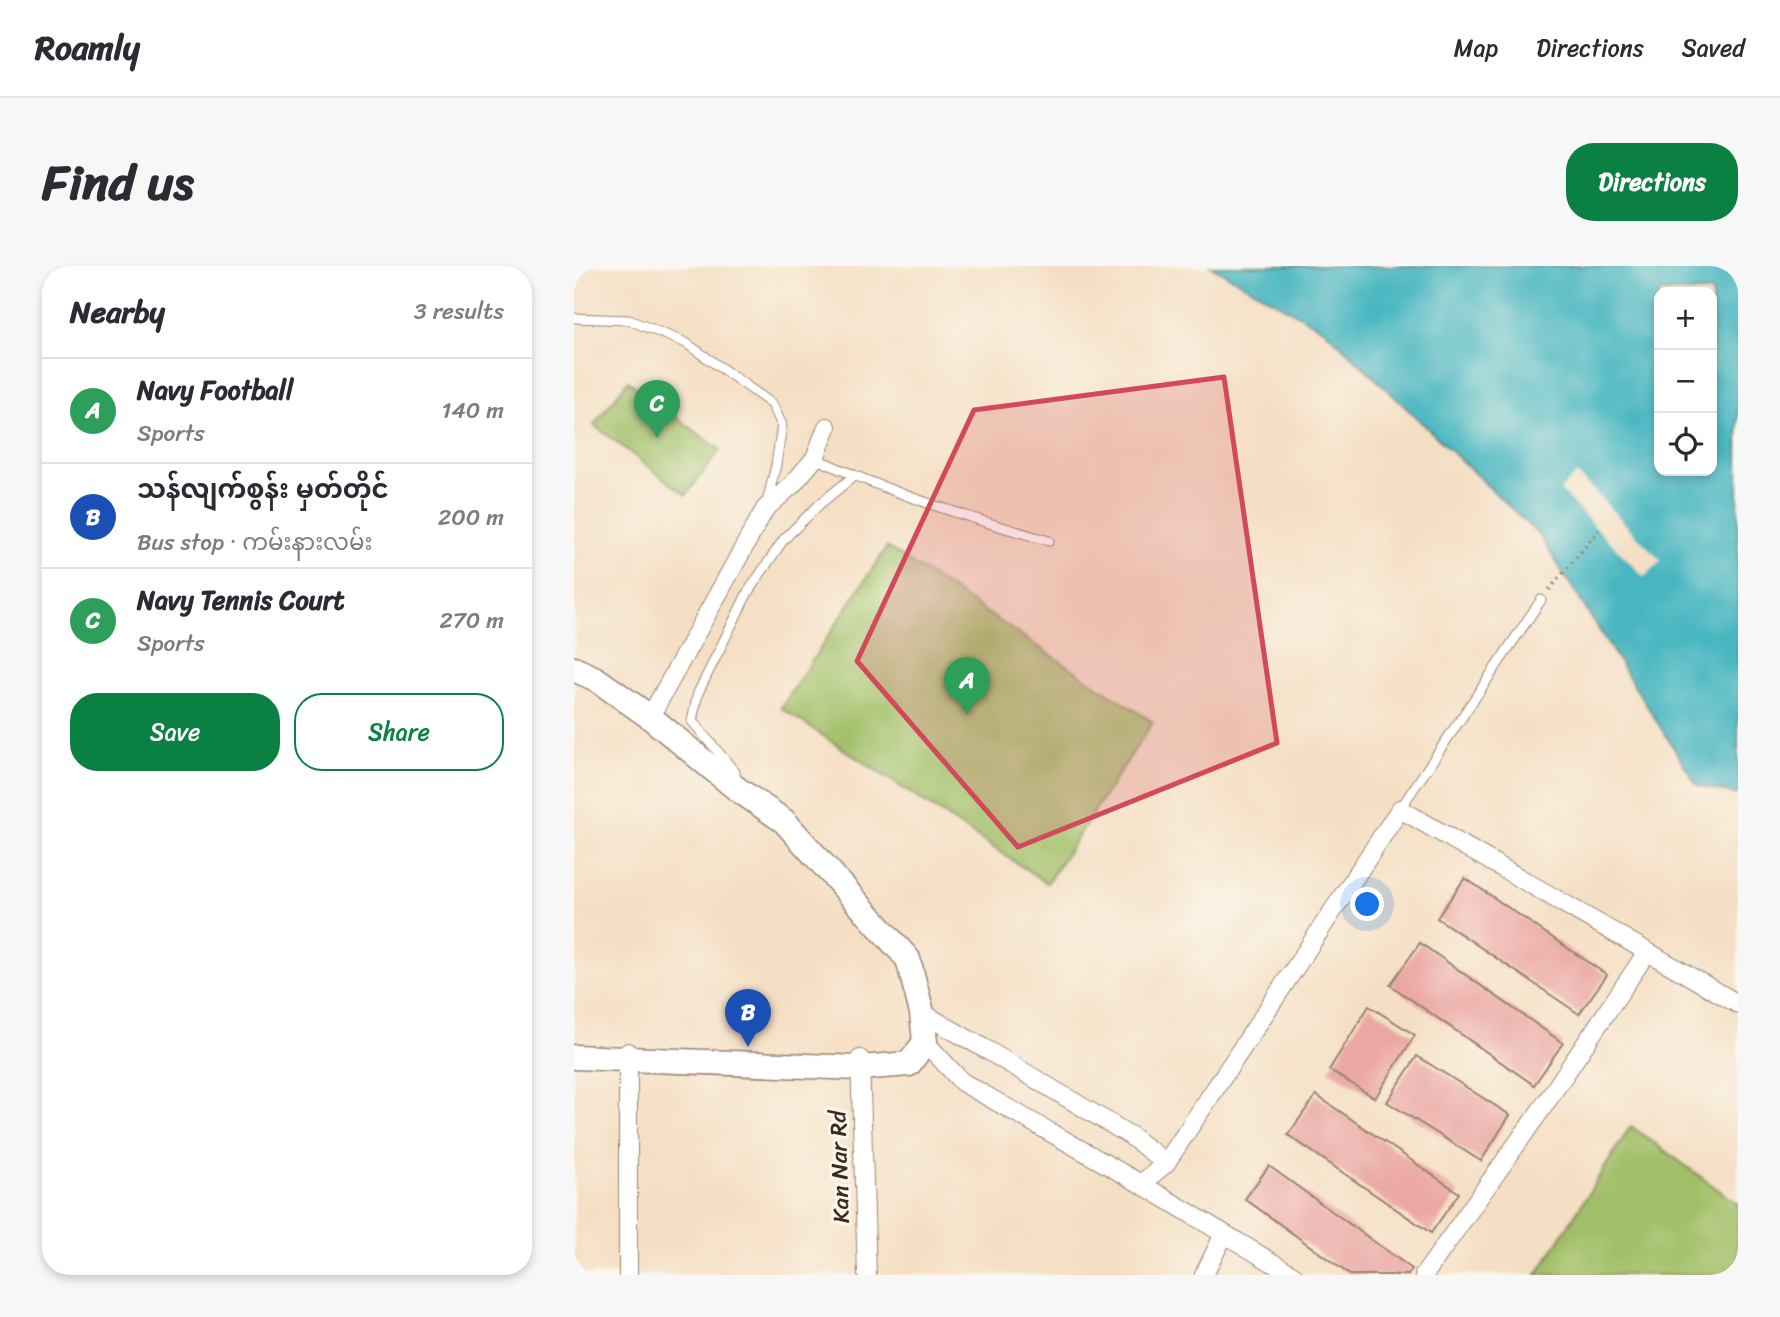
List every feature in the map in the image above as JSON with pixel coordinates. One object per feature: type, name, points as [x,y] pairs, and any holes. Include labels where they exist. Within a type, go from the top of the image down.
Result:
[{"type":"street","points":[[650,717],[765,509],[793,484],[815,458],[827,427]]},
{"type":"street","points":[[574,669],[596,679],[650,717],[737,789],[784,821],[908,959],[922,1013],[925,1042],[962,1082],[1293,1275]]},
{"type":"street","points":[[1141,1184],[1166,1163],[1401,809],[1738,1004]]},
{"type":"street","points":[[1424,1275],[1545,1104],[1647,952]]},
{"type":"street","points":[[922,1013],[1131,1136],[1166,1163]]},
{"type":"street","points":[[574,1057],[628,1055],[860,1063],[909,1053],[925,1042]]},
{"type":"street","points":[[574,1049],[628,1055]]},
{"type":"street","points":[[628,1055],[628,1275]]},
{"type":"street","name":"Kan Nar Rd","points":[[860,1063],[867,1275]]},
{"type":"street","points":[[1203,1275],[1224,1234]]},
{"type":"lane","points":[[574,318],[629,320],[685,343],[772,404],[782,425],[765,509]]},
{"type":"lane","points":[[815,458],[854,476],[981,521],[1049,541]]},
{"type":"lane","points":[[737,789],[735,772],[692,721],[698,693],[748,592],[784,539],[854,476]]},
{"type":"lane","points":[[1401,809],[1541,600]]},
{"type":"path","points":[[1541,600],[1599,530]]},
{"type":"highlighted area","points":[[1224,377],[1277,743],[1018,847],[857,661],[974,410]]},
{"type":"green space","points":[[628,381],[720,450],[686,495],[594,425]]},
{"type":"green space","points":[[887,547],[1153,722],[1047,883],[781,708]]},
{"type":"green space","points":[[1631,1126],[1738,1204],[1738,1275],[1537,1275]]},
{"type":"water","points":[[1211,266],[1738,266],[1738,795],[1697,785],[1540,536],[1325,330]]},
{"type":"pier","points":[[1577,474],[1661,561],[1644,577],[1560,490]]},
{"type":"building","points":[[1465,878],[1607,975],[1579,1014],[1437,918]]},
{"type":"building","points":[[1420,943],[1563,1043],[1534,1085],[1390,985]]},
{"type":"building","points":[[1369,1006],[1415,1035],[1375,1098],[1329,1070]]},
{"type":"building","points":[[1417,1056],[1510,1115],[1481,1161],[1387,1102]]},
{"type":"building","points":[[1316,1095],[1459,1193],[1431,1233],[1288,1135]]},
{"type":"building","points":[[1269,1166],[1412,1269],[1408,1275],[1350,1275],[1245,1199]]},
{"type":"place","name":"Navy Tennis Court","points":[[657,438]]},
{"type":"place","name":"Navy Football","points":[[967,715]]},
{"type":"place","name":"သန်လျက်စွန်း မှတ်တိုင်","points":[[748,1047]]}]
